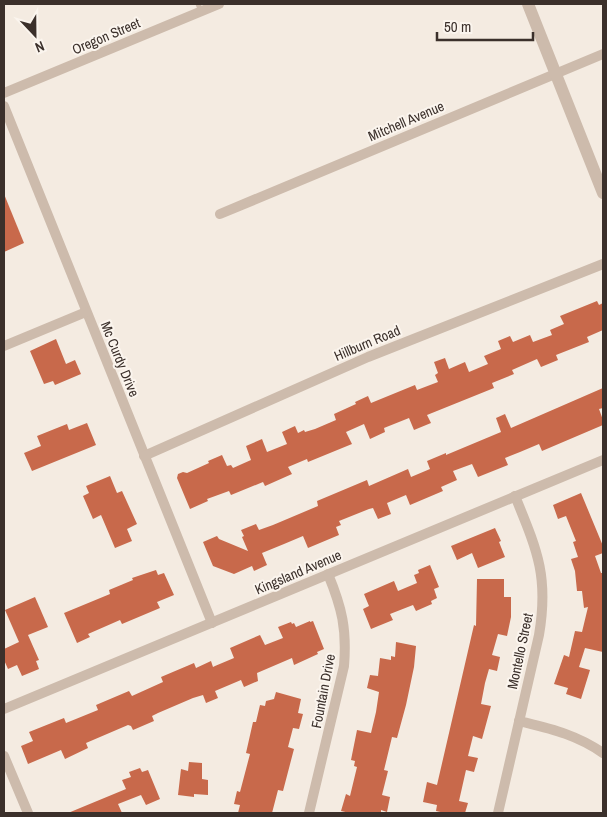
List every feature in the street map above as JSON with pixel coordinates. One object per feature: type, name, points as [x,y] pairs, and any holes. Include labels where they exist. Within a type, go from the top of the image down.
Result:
[{"type":"street","name":"Oregon Street","points":[[4,93],[199,8],[219,4]]},
{"type":"street","points":[[528,4],[603,193]]},
{"type":"street","name":"Mitchell Avenue","points":[[220,214],[603,54]]},
{"type":"street","name":"Mc Curdy Drive","points":[[4,106],[212,622]]},
{"type":"street","name":"Hillburn Road","points":[[144,456],[368,357],[603,264]]},
{"type":"street","points":[[4,346],[86,312]]},
{"type":"street","name":"Kingsland Avenue","points":[[4,709],[603,460]]},
{"type":"street","name":"Montello Street","points":[[498,813],[543,613],[541,568],[535,545],[515,496]]},
{"type":"street","name":"Fountain Drive","points":[[309,813],[344,666],[346,643],[344,622],[339,602],[328,574]]},
{"type":"street","points":[[519,722],[568,734],[588,743],[603,753]]},
{"type":"street","points":[[4,756],[28,813]]},
{"type":"building","points":[[4,194],[24,243],[4,252]]},
{"type":"building","points":[[597,301],[599,305],[603,303],[603,330],[587,337],[589,342],[556,355],[558,360],[541,367],[537,359],[512,370],[514,374],[492,383],[494,388],[427,415],[431,423],[414,430],[409,418],[384,428],[385,432],[370,439],[364,424],[346,432],[352,444],[308,462],[307,459],[288,467],[292,474],[265,486],[263,482],[231,495],[229,491],[207,499],[208,501],[190,509],[177,478],[178,474],[187,473],[222,455],[227,466],[231,465],[233,468],[251,460],[246,446],[262,439],[267,452],[287,444],[282,432],[295,426],[298,433],[304,430],[305,432],[315,429],[336,420],[334,414],[368,396],[371,403],[415,385],[417,390],[438,382],[435,375],[438,373],[434,362],[445,358],[449,369],[465,362],[469,372],[488,364],[484,356],[501,349],[498,341],[510,336],[513,342],[530,335],[533,342],[552,335],[550,330],[564,324],[560,316]]},
{"type":"building","points":[[56,339],[66,364],[75,360],[81,374],[55,385],[53,381],[44,384],[30,351]]},
{"type":"building","points":[[603,388],[603,408],[599,409],[603,425],[542,451],[539,444],[505,458],[508,465],[478,477],[472,464],[453,471],[457,480],[441,487],[443,491],[410,505],[406,495],[387,503],[391,514],[378,519],[373,508],[339,521],[341,525],[336,527],[339,535],[308,548],[303,536],[262,553],[267,565],[254,571],[252,566],[234,574],[213,566],[203,542],[217,536],[219,539],[248,551],[241,530],[256,524],[259,530],[273,525],[318,506],[317,501],[367,480],[369,486],[408,469],[411,477],[430,469],[427,461],[501,432],[496,418],[505,414],[511,428]]},
{"type":"building","points":[[87,423],[96,445],[32,471],[24,453],[41,446],[37,436],[67,424],[69,430]]},
{"type":"building","points":[[110,476],[117,493],[122,491],[137,524],[127,529],[132,541],[115,548],[101,515],[93,519],[83,496],[89,493],[86,486]]},
{"type":"building","points":[[581,493],[603,546],[603,553],[595,556],[601,573],[603,573],[603,652],[585,648],[579,667],[590,670],[581,699],[566,694],[568,688],[554,684],[564,655],[569,657],[575,631],[582,632],[588,607],[584,608],[582,591],[577,591],[575,571],[571,559],[578,557],[573,542],[576,541],[566,516],[558,519],[553,505]]},
{"type":"building","points":[[495,528],[505,557],[478,568],[472,553],[457,560],[451,546]]},
{"type":"building","points":[[430,565],[439,587],[434,589],[437,598],[431,601],[432,604],[416,611],[413,605],[390,614],[393,620],[371,629],[363,609],[369,606],[364,594],[394,581],[398,591],[417,583],[414,575],[419,573],[418,570]]},
{"type":"building","points":[[156,570],[158,575],[164,573],[174,595],[157,602],[160,608],[122,624],[120,620],[88,634],[90,637],[77,643],[64,613],[110,594],[109,590],[133,580],[132,578]]},
{"type":"building","points":[[477,579],[504,579],[504,597],[511,597],[511,617],[507,636],[498,634],[492,655],[500,657],[497,671],[489,669],[485,683],[481,704],[491,706],[482,739],[473,736],[468,756],[478,758],[474,772],[466,770],[459,801],[468,803],[465,813],[445,813],[436,811],[437,805],[423,802],[427,782],[437,785],[474,625],[476,626]]},
{"type":"building","points":[[35,597],[48,627],[28,635],[39,660],[36,661],[39,669],[22,676],[17,665],[8,669],[4,660],[4,649],[19,642],[5,610]]},
{"type":"building","points":[[313,621],[324,649],[317,652],[318,654],[294,665],[292,658],[257,673],[258,681],[244,687],[241,680],[215,691],[218,698],[206,703],[203,695],[193,698],[152,716],[154,721],[133,730],[128,725],[86,743],[88,748],[65,759],[61,750],[28,764],[21,746],[33,741],[29,732],[64,718],[66,723],[98,710],[96,705],[129,691],[132,696],[163,682],[161,677],[194,663],[196,668],[211,661],[213,667],[234,658],[230,648],[260,635],[265,645],[283,638],[278,627],[291,622],[296,627]]},
{"type":"building","points":[[396,642],[416,646],[414,667],[406,705],[397,738],[392,737],[384,770],[388,771],[382,795],[390,797],[387,812],[381,810],[381,813],[350,813],[341,811],[346,794],[350,796],[357,767],[354,766],[355,761],[351,760],[357,730],[371,733],[376,712],[379,692],[367,688],[370,675],[378,676],[380,658],[391,660],[391,656],[395,657]]},
{"type":"building","points":[[276,692],[301,699],[298,713],[303,714],[299,729],[293,728],[288,747],[294,749],[283,791],[278,790],[272,813],[238,813],[240,805],[234,804],[237,791],[240,792],[250,754],[246,753],[253,722],[256,722],[260,705],[265,706],[266,701],[274,699]]},
{"type":"building","points":[[189,762],[202,763],[202,779],[208,780],[208,795],[194,794],[194,797],[178,795],[181,769],[188,771]]},
{"type":"building","points":[[140,768],[142,772],[148,770],[160,799],[146,805],[141,795],[118,804],[122,813],[68,813],[126,789],[122,780],[131,777],[129,772]]}]
